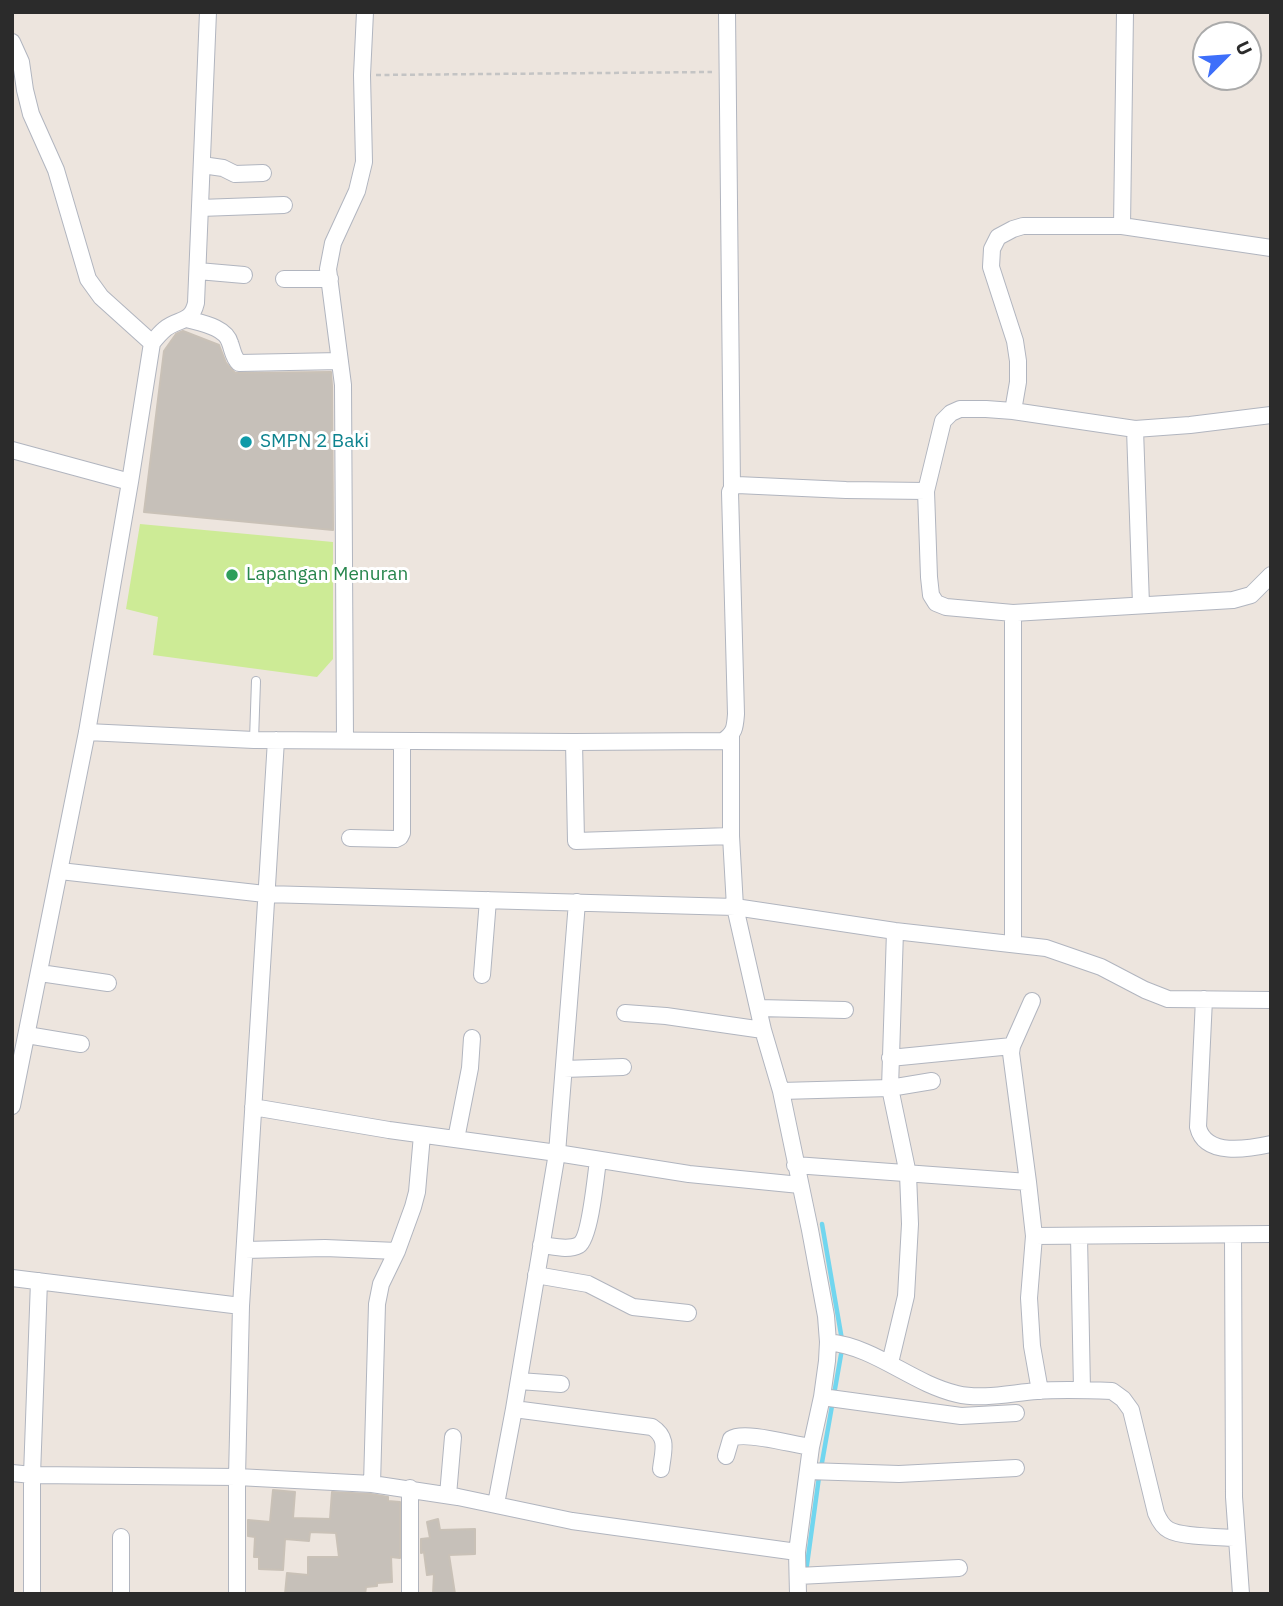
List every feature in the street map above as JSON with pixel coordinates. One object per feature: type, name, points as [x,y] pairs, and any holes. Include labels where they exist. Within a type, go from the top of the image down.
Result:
[{"type":"street","points":[[12,1106],[87,732],[152,343],[165,328],[187,319],[196,303],[208,12]]},
{"type":"street","points":[[345,740],[343,412],[329,260],[333,243],[357,191],[364,162],[362,75],[365,12]]},
{"type":"street","points":[[727,12],[730,492],[736,714],[735,726],[730,736],[735,907],[758,1008],[781,1091],[826,1316],[838,1343],[811,1447],[797,1552],[798,1594]]},
{"type":"street","points":[[1122,226],[1125,12]]},
{"type":"street","points":[[12,42],[21,62],[31,114],[56,170],[88,279],[101,297],[152,343]]},
{"type":"street","points":[[202,165],[223,168],[235,174],[263,173]]},
{"type":"street","points":[[200,208],[284,205]]},
{"type":"street","points":[[1013,411],[1018,382],[1015,341],[991,267],[992,249],[999,237],[1023,226],[1122,226],[1271,248]]},
{"type":"street","points":[[198,271],[244,275]]},
{"type":"street","points":[[284,279],[330,279]]},
{"type":"street","points":[[187,319],[225,334],[239,363],[340,361]]},
{"type":"street","points":[[1271,415],[1135,429],[1013,411],[961,409],[951,413],[943,421],[926,491],[931,595],[936,603],[946,607],[1013,612],[1241,598],[1251,595],[1271,575]]},
{"type":"street","points":[[1135,429],[1141,605]]},
{"type":"street","points":[[12,450],[130,482]]},
{"type":"street","points":[[732,488],[737,485],[926,491]]},
{"type":"street","points":[[1013,612],[1013,944]]},
{"type":"street","points":[[87,732],[254,740],[402,741],[723,741],[730,736]]},
{"type":"street","points":[[237,1594],[241,1306],[276,740]]},
{"type":"street","points":[[350,838],[400,837],[402,741]]},
{"type":"street","points":[[574,742],[576,841],[731,836]]},
{"type":"street","points":[[60,871],[265,894],[735,907],[895,931],[1046,948],[1101,967],[1168,999],[1271,1000]]},
{"type":"street","points":[[482,975],[488,900]]},
{"type":"street","points":[[496,1504],[557,1153],[577,902]]},
{"type":"street","points":[[890,1363],[906,1296],[910,1224],[908,1174],[890,1088],[895,931]]},
{"type":"street","points":[[40,973],[108,983]]},
{"type":"street","points":[[1204,999],[1198,1128],[1200,1136],[1211,1145],[1231,1148],[1271,1144]]},
{"type":"street","points":[[1032,1001],[1011,1052],[1034,1236],[1029,1298],[1032,1346],[1040,1391]]},
{"type":"street","points":[[758,1008],[845,1010]]},
{"type":"street","points":[[625,1013],[764,1030]]},
{"type":"street","points":[[27,1035],[81,1044]]},
{"type":"street","points":[[456,1139],[470,1068],[472,1038]]},
{"type":"street","points":[[890,1058],[1012,1046]]},
{"type":"street","points":[[564,1069],[623,1067]]},
{"type":"street","points":[[781,1091],[890,1088],[932,1081]]},
{"type":"street","points":[[253,1107],[689,1174],[800,1185]]},
{"type":"street","points":[[372,1483],[377,1304],[381,1284],[397,1251],[417,1192],[422,1135]]},
{"type":"street","points":[[541,1245],[572,1247],[583,1241],[598,1160]]},
{"type":"street","points":[[795,1165],[1028,1182]]},
{"type":"street","points":[[1034,1236],[1271,1234]]},
{"type":"street","points":[[1233,1235],[1234,1497],[1241,1594]]},
{"type":"street","points":[[1079,1236],[1082,1390]]},
{"type":"street","points":[[244,1250],[325,1248],[397,1251]]},
{"type":"street","points":[[536,1275],[588,1284],[634,1307],[688,1313]]},
{"type":"street","points":[[12,1278],[241,1306]]},
{"type":"street","points":[[32,1594],[32,1475],[38,1281]]},
{"type":"street","points":[[838,1343],[863,1350],[918,1381],[962,1395],[1112,1391],[1123,1399],[1131,1410],[1160,1521],[1170,1531],[1180,1534],[1236,1538]]},
{"type":"street","points":[[519,1381],[561,1384]]},
{"type":"street","points":[[822,1397],[961,1416],[1016,1413]]},
{"type":"street","points":[[514,1409],[652,1427],[663,1440],[661,1469]]},
{"type":"street","points":[[726,1456],[731,1439],[736,1436],[811,1447]]},
{"type":"street","points":[[448,1495],[453,1437]]},
{"type":"street","points":[[808,1471],[888,1474],[1016,1468]]},
{"type":"street","points":[[12,1473],[237,1477],[372,1483],[496,1504],[572,1521],[797,1552]]},
{"type":"street","points":[[410,1489],[410,1594]]},
{"type":"street","points":[[121,1537],[121,1594]]},
{"type":"street","points":[[798,1576],[959,1568]]},
{"type":"lane","points":[[254,740],[256,681]]},
{"type":"path","points":[[362,75],[728,72]]},
{"type":"green space","name":"Lapangan Menuran","points":[[140,524],[333,542],[333,659],[317,677],[153,655],[158,617],[126,609]]},
{"type":"building","name":"SMPN 2 Baki","points":[[183,331],[219,345],[226,363],[235,373],[331,372],[333,530],[144,512],[164,351],[176,334]]},
{"type":"building","points":[[273,1490],[295,1492],[293,1518],[330,1519],[332,1492],[371,1494],[388,1497],[388,1501],[400,1502],[400,1558],[391,1557],[392,1582],[366,1587],[365,1594],[285,1594],[287,1573],[308,1575],[308,1557],[339,1557],[336,1533],[310,1532],[309,1541],[285,1539],[283,1570],[259,1569],[259,1557],[254,1557],[255,1537],[248,1536],[248,1520],[270,1522]]},
{"type":"building","points":[[438,1519],[440,1530],[475,1529],[475,1554],[449,1555],[455,1594],[433,1594],[434,1574],[427,1575],[424,1552],[421,1553],[421,1539],[430,1538],[427,1522]]},
{"type":"waterway","points":[[822,1224],[842,1340]]},
{"type":"waterway","points":[[821,1468],[842,1349]]},
{"type":"waterway","points":[[806,1572],[819,1477]]},
{"type":"place","name":"SMPN 2 Baki","points":[[246,442]]},
{"type":"place","name":"Lapangan Menuran","points":[[232,575]]}]
